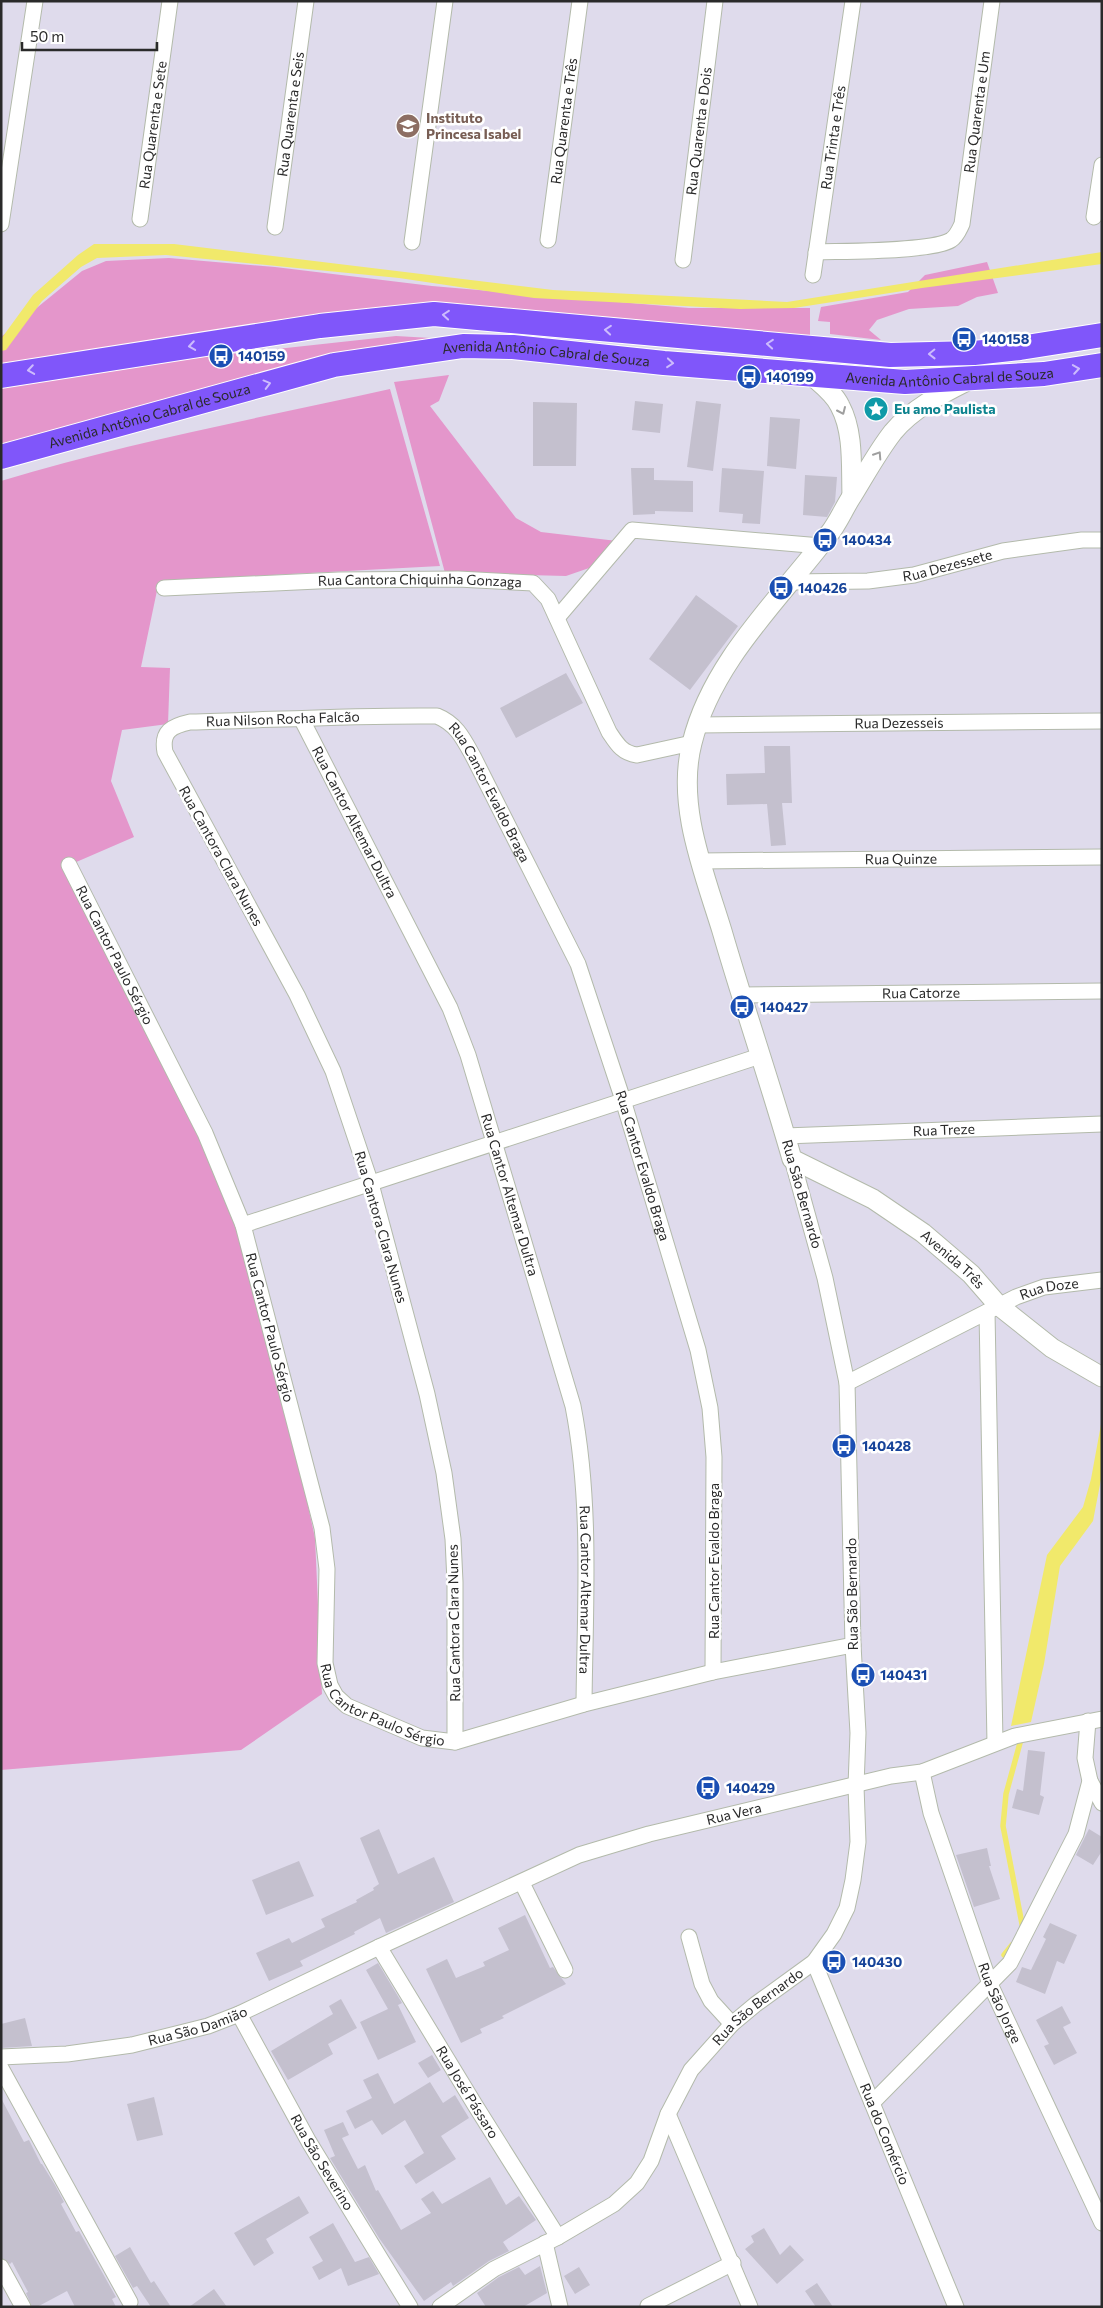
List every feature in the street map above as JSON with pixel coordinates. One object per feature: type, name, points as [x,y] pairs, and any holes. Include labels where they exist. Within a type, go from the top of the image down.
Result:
[{"type":"highway","name":"Avenida Antônio Cabral de Souza","points":[[1,376],[320,326],[434,314],[890,355],[974,353],[1102,335]]},
{"type":"highway","name":"Avenida Antônio Cabral de Souza","points":[[1,457],[334,366],[464,346],[513,347],[664,363],[905,382],[1044,374],[1102,365]]},
{"type":"street","points":[[1,224],[35,1]]},
{"type":"street","name":"Rua Quarenta e Sete","points":[[140,219],[170,1]]},
{"type":"street","name":"Rua Quarenta e Seis","points":[[275,227],[306,1]]},
{"type":"street","points":[[412,242],[445,1]]},
{"type":"street","name":"Rua Quarenta e Três","points":[[548,240],[580,1]]},
{"type":"street","name":"Rua Quarenta e Dois","points":[[683,260],[715,1]]},
{"type":"street","name":"Rua Trinta e Três","points":[[812,275],[853,1]]},
{"type":"street","name":"Rua Quarenta e Um","points":[[816,252],[924,247],[952,240],[958,233],[962,224],[992,1]]},
{"type":"street","points":[[1094,217],[1102,164]]},
{"type":"street","points":[[810,374],[829,391],[840,405],[847,424],[852,496]]},
{"type":"street","name":"Rua São Bernardo","points":[[440,2307],[494,2269],[552,2240],[614,2204],[637,2183],[651,2161],[668,2114],[691,2070],[732,2024],[814,1962],[834,1934],[847,1908],[854,1880],[858,1842],[856,1786],[858,1733],[853,1645],[847,1383],[825,1278],[792,1159],[701,860],[692,822],[688,793],[688,769],[695,734],[726,666],[832,532],[852,496],[894,431],[916,411],[941,394],[973,378]]},
{"type":"street","points":[[557,618],[632,530],[821,546]]},
{"type":"street","name":"Rua Dezessete","points":[[791,582],[868,581],[905,577],[958,565],[1003,551],[1082,540],[1102,540]]},
{"type":"street","name":"Rua Cantora Chiquinha Gonzaga","points":[[164,588],[339,580],[525,581],[533,583],[542,590],[557,618],[609,732],[621,749],[629,754],[637,755],[695,734]]},
{"type":"street","name":"Rua Nilson Rocha Falcão","points":[[165,752],[163,741],[168,732],[176,725],[183,724],[365,716],[422,716]]},
{"type":"street","name":"Rua Cantor Evaldo Braga","points":[[422,716],[437,716],[447,720],[458,729],[474,758],[578,964],[623,1100],[698,1350],[710,1408],[714,1457],[713,1672]]},
{"type":"street","name":"Rua Cantor Altemar Dultra","points":[[302,720],[450,1008],[468,1056],[495,1142],[573,1406],[580,1444],[586,1529],[584,1704]]},
{"type":"street","name":"Rua Dezesseis","points":[[695,734],[1102,721]]},
{"type":"street","name":"Rua Cantora Clara Nunes","points":[[165,752],[301,1003],[333,1071],[370,1184],[428,1394],[444,1473],[453,1539],[455,1582],[455,1742]]},
{"type":"street","name":"Rua Quinze","points":[[701,860],[1102,857]]},
{"type":"street","name":"Rua Cantor Paulo Sérgio","points":[[68,865],[205,1134],[243,1225],[322,1528],[327,1569],[325,1664],[330,1686],[336,1696],[347,1706],[422,1738],[455,1742]]},
{"type":"street","name":"Rua Catorze","points":[[741,995],[1102,991]]},
{"type":"street","points":[[243,1225],[760,1056]]},
{"type":"street","name":"Rua Treze","points":[[785,1136],[1102,1124]]},
{"type":"street","name":"Avenida Três","points":[[792,1159],[873,1200],[923,1233],[971,1274],[993,1308],[1052,1348],[1097,1375]]},
{"type":"street","name":"Rua Doze","points":[[847,1383],[1016,1296],[1044,1288],[1102,1280]]},
{"type":"street","points":[[993,1308],[995,1743]]},
{"type":"street","points":[[455,1742],[584,1704],[713,1672],[853,1645]]},
{"type":"street","points":[[1095,1720],[1085,1758],[1090,1782],[1102,1802]]},
{"type":"street","name":"Rua Vera","points":[[379,1946],[522,1883],[579,1855],[891,1776],[922,1772],[1015,1736],[1095,1720]]},
{"type":"street","name":"Rua São Jorge","points":[[922,1772],[931,1813],[990,1984],[1102,2223]]},
{"type":"street","points":[[872,2103],[1010,1963],[1076,1834],[1090,1782]]},
{"type":"street","points":[[522,1883],[565,1970]]},
{"type":"street","points":[[689,1937],[702,1984],[711,2001],[732,2024]]},
{"type":"street","name":"Rua São Damião","points":[[1,2057],[67,2054],[132,2045],[208,2026],[239,2014],[379,1946]]},
{"type":"street","name":"Rua José Pássaro","points":[[379,1946],[475,2106],[552,2240],[560,2307]]},
{"type":"street","name":"Rua do Comércio","points":[[814,1962],[956,2307]]},
{"type":"street","name":"Rua São Severino","points":[[239,2014],[309,2142],[410,2307]]},
{"type":"street","points":[[1,2068],[130,2302]]},
{"type":"street","points":[[668,2114],[750,2307]]},
{"type":"street","points":[[648,2306],[732,2263]]},
{"type":"street","points":[[1,2267],[23,2307]]},
{"type":"shaded area","points":[[94,244],[174,244],[553,290],[787,302],[1102,252],[1102,264],[922,288],[794,308],[740,309],[534,298],[399,278],[166,255],[97,258],[81,267],[42,301],[6,350],[1,351],[1,339],[33,295],[78,255]]},
{"type":"shaded area","points":[[169,258],[275,267],[432,286],[689,308],[810,308],[810,340],[436,309],[1,366],[1,337],[82,271],[106,261]]},
{"type":"shaded area","points":[[987,262],[998,293],[977,297],[958,306],[909,309],[877,320],[869,330],[881,340],[830,334],[830,322],[818,321],[821,307],[908,292],[925,275]]},
{"type":"shaded area","points":[[396,336],[448,339],[1,455],[1,379]]},
{"type":"shaded area","points":[[449,375],[439,401],[430,406],[516,518],[541,532],[617,541],[592,567],[566,576],[445,573],[394,382]]},
{"type":"shaded area","points":[[390,389],[440,566],[159,581],[141,667],[170,668],[168,724],[122,730],[111,781],[134,837],[74,863],[247,1226],[315,1538],[322,1694],[241,1750],[1,1770],[1,481],[146,442]]},
{"type":"shaded area","points":[[1102,1419],[1102,1474],[1093,1521],[1060,1566],[1044,1664],[1031,1722],[1011,1726],[1047,1555],[1083,1507],[1091,1479]]},
{"type":"building","points":[[635,401],[663,404],[660,433],[632,430]]},
{"type":"building","points":[[696,401],[721,404],[713,471],[687,467]]},
{"type":"building","points":[[533,402],[577,403],[576,466],[533,466]]},
{"type":"building","points":[[770,417],[800,419],[796,469],[767,466]]},
{"type":"building","points":[[631,468],[654,468],[654,480],[693,481],[693,512],[655,511],[655,514],[633,515]]},
{"type":"building","points":[[722,468],[764,471],[760,524],[742,523],[743,514],[719,512]]},
{"type":"building","points":[[805,475],[837,477],[835,502],[827,517],[803,515]]},
{"type":"building","points":[[696,595],[738,626],[690,690],[649,659]]},
{"type":"building","points":[[566,673],[583,703],[516,738],[500,708]]},
{"type":"building","points":[[764,746],[790,746],[792,803],[782,803],[786,845],[771,846],[767,804],[727,805],[726,774],[765,773]]},
{"type":"building","points":[[1028,1750],[1045,1752],[1040,1795],[1044,1797],[1039,1815],[1012,1808],[1017,1789],[1023,1791]]},
{"type":"building","points":[[379,1829],[398,1874],[434,1857],[454,1902],[386,1933],[380,1918],[354,1932],[355,1934],[300,1961],[303,1966],[269,1981],[256,1953],[289,1938],[292,1943],[325,1927],[321,1919],[357,1902],[356,1900],[374,1890],[373,1888],[379,1884],[360,1838]]},
{"type":"building","points":[[1089,1829],[1102,1837],[1102,1851],[1093,1865],[1076,1855]]},
{"type":"building","points":[[987,1848],[991,1866],[989,1866],[1000,1899],[974,1907],[956,1855]]},
{"type":"building","points":[[299,1861],[314,1896],[266,1915],[252,1880]]},
{"type":"building","points":[[525,1915],[550,1968],[553,1967],[566,1984],[502,2016],[504,2018],[480,2029],[482,2033],[461,2043],[426,1969],[447,1959],[456,1978],[485,1966],[483,1962],[509,1950],[498,1928]]},
{"type":"building","points":[[1050,1923],[1077,1935],[1064,1964],[1057,1961],[1045,1994],[1016,1982],[1022,1967],[1031,1970],[1046,1939],[1043,1937]]},
{"type":"building","points":[[378,1963],[402,2003],[398,2005],[416,2042],[378,2060],[360,2022],[388,2009],[366,1970]]},
{"type":"building","points":[[341,1999],[357,2028],[328,2044],[333,2054],[288,2080],[271,2051],[333,2014],[329,2006]]},
{"type":"building","points":[[1062,2006],[1071,2023],[1063,2027],[1077,2053],[1054,2065],[1044,2046],[1049,2044],[1036,2020]]},
{"type":"building","points":[[25,2018],[32,2046],[1,2048],[1,2024]]},
{"type":"building","points":[[432,2055],[441,2070],[428,2078],[418,2063]]},
{"type":"building","points":[[378,2073],[394,2104],[430,2082],[443,2103],[455,2095],[469,2118],[441,2136],[456,2159],[416,2184],[404,2166],[424,2153],[405,2120],[382,2135],[372,2120],[355,2129],[346,2111],[372,2098],[363,2080]]},
{"type":"building","points":[[154,2097],[163,2135],[137,2141],[127,2104]]},
{"type":"building","points":[[1,2098],[24,2142],[29,2140],[41,2164],[55,2185],[64,2202],[61,2204],[76,2232],[79,2231],[116,2297],[112,2299],[116,2307],[75,2307],[67,2291],[37,2307],[32,2307],[26,2293],[28,2292],[12,2262],[10,2264],[1,2258]]},
{"type":"building","points":[[343,2122],[349,2135],[342,2138],[358,2169],[365,2165],[376,2191],[378,2190],[401,2230],[431,2213],[421,2199],[433,2191],[442,2204],[490,2177],[506,2205],[519,2196],[536,2220],[503,2242],[509,2251],[489,2261],[453,2286],[451,2282],[424,2301],[379,2238],[330,2158],[335,2156],[324,2130]]},
{"type":"building","points":[[299,2196],[309,2213],[266,2239],[274,2253],[254,2266],[234,2233]]},
{"type":"building","points":[[333,2223],[355,2262],[369,2257],[379,2274],[348,2286],[341,2268],[319,2280],[312,2267],[323,2261],[309,2237]]},
{"type":"building","points":[[764,2228],[780,2255],[790,2245],[804,2260],[777,2284],[745,2249],[754,2242],[751,2236]]},
{"type":"building","points":[[130,2247],[151,2283],[154,2281],[171,2307],[151,2307],[137,2286],[133,2288],[115,2256]]},
{"type":"building","points":[[540,2266],[547,2293],[523,2307],[486,2307],[477,2293],[499,2277],[519,2267],[525,2275]]},
{"type":"building","points":[[579,2267],[590,2285],[575,2294],[564,2276]]},
{"type":"building","points":[[817,2283],[833,2307],[816,2307],[805,2291]]},
{"type":"building","points":[[214,2289],[227,2307],[189,2307]]},
{"type":"waterway","points":[[1020,1743],[1006,1794],[1003,1826],[1023,1929]]},
{"type":"waterway","points":[[1004,1955],[1012,1945]]},
{"type":"place","name":"Instituto Princesa Isabel","points":[[408,126]]},
{"type":"place","name":"140158","points":[[964,339]]},
{"type":"place","name":"140159","points":[[221,356]]},
{"type":"place","name":"140199","points":[[749,377]]},
{"type":"place","name":"Eu amo Paulista","points":[[876,409]]},
{"type":"place","name":"140434","points":[[825,540]]},
{"type":"place","name":"140426","points":[[781,588]]},
{"type":"place","name":"140427","points":[[742,1007]]},
{"type":"place","name":"140428","points":[[844,1446]]},
{"type":"place","name":"140431","points":[[863,1675]]},
{"type":"place","name":"140429","points":[[708,1788]]},
{"type":"place","name":"140430","points":[[834,1962]]}]
